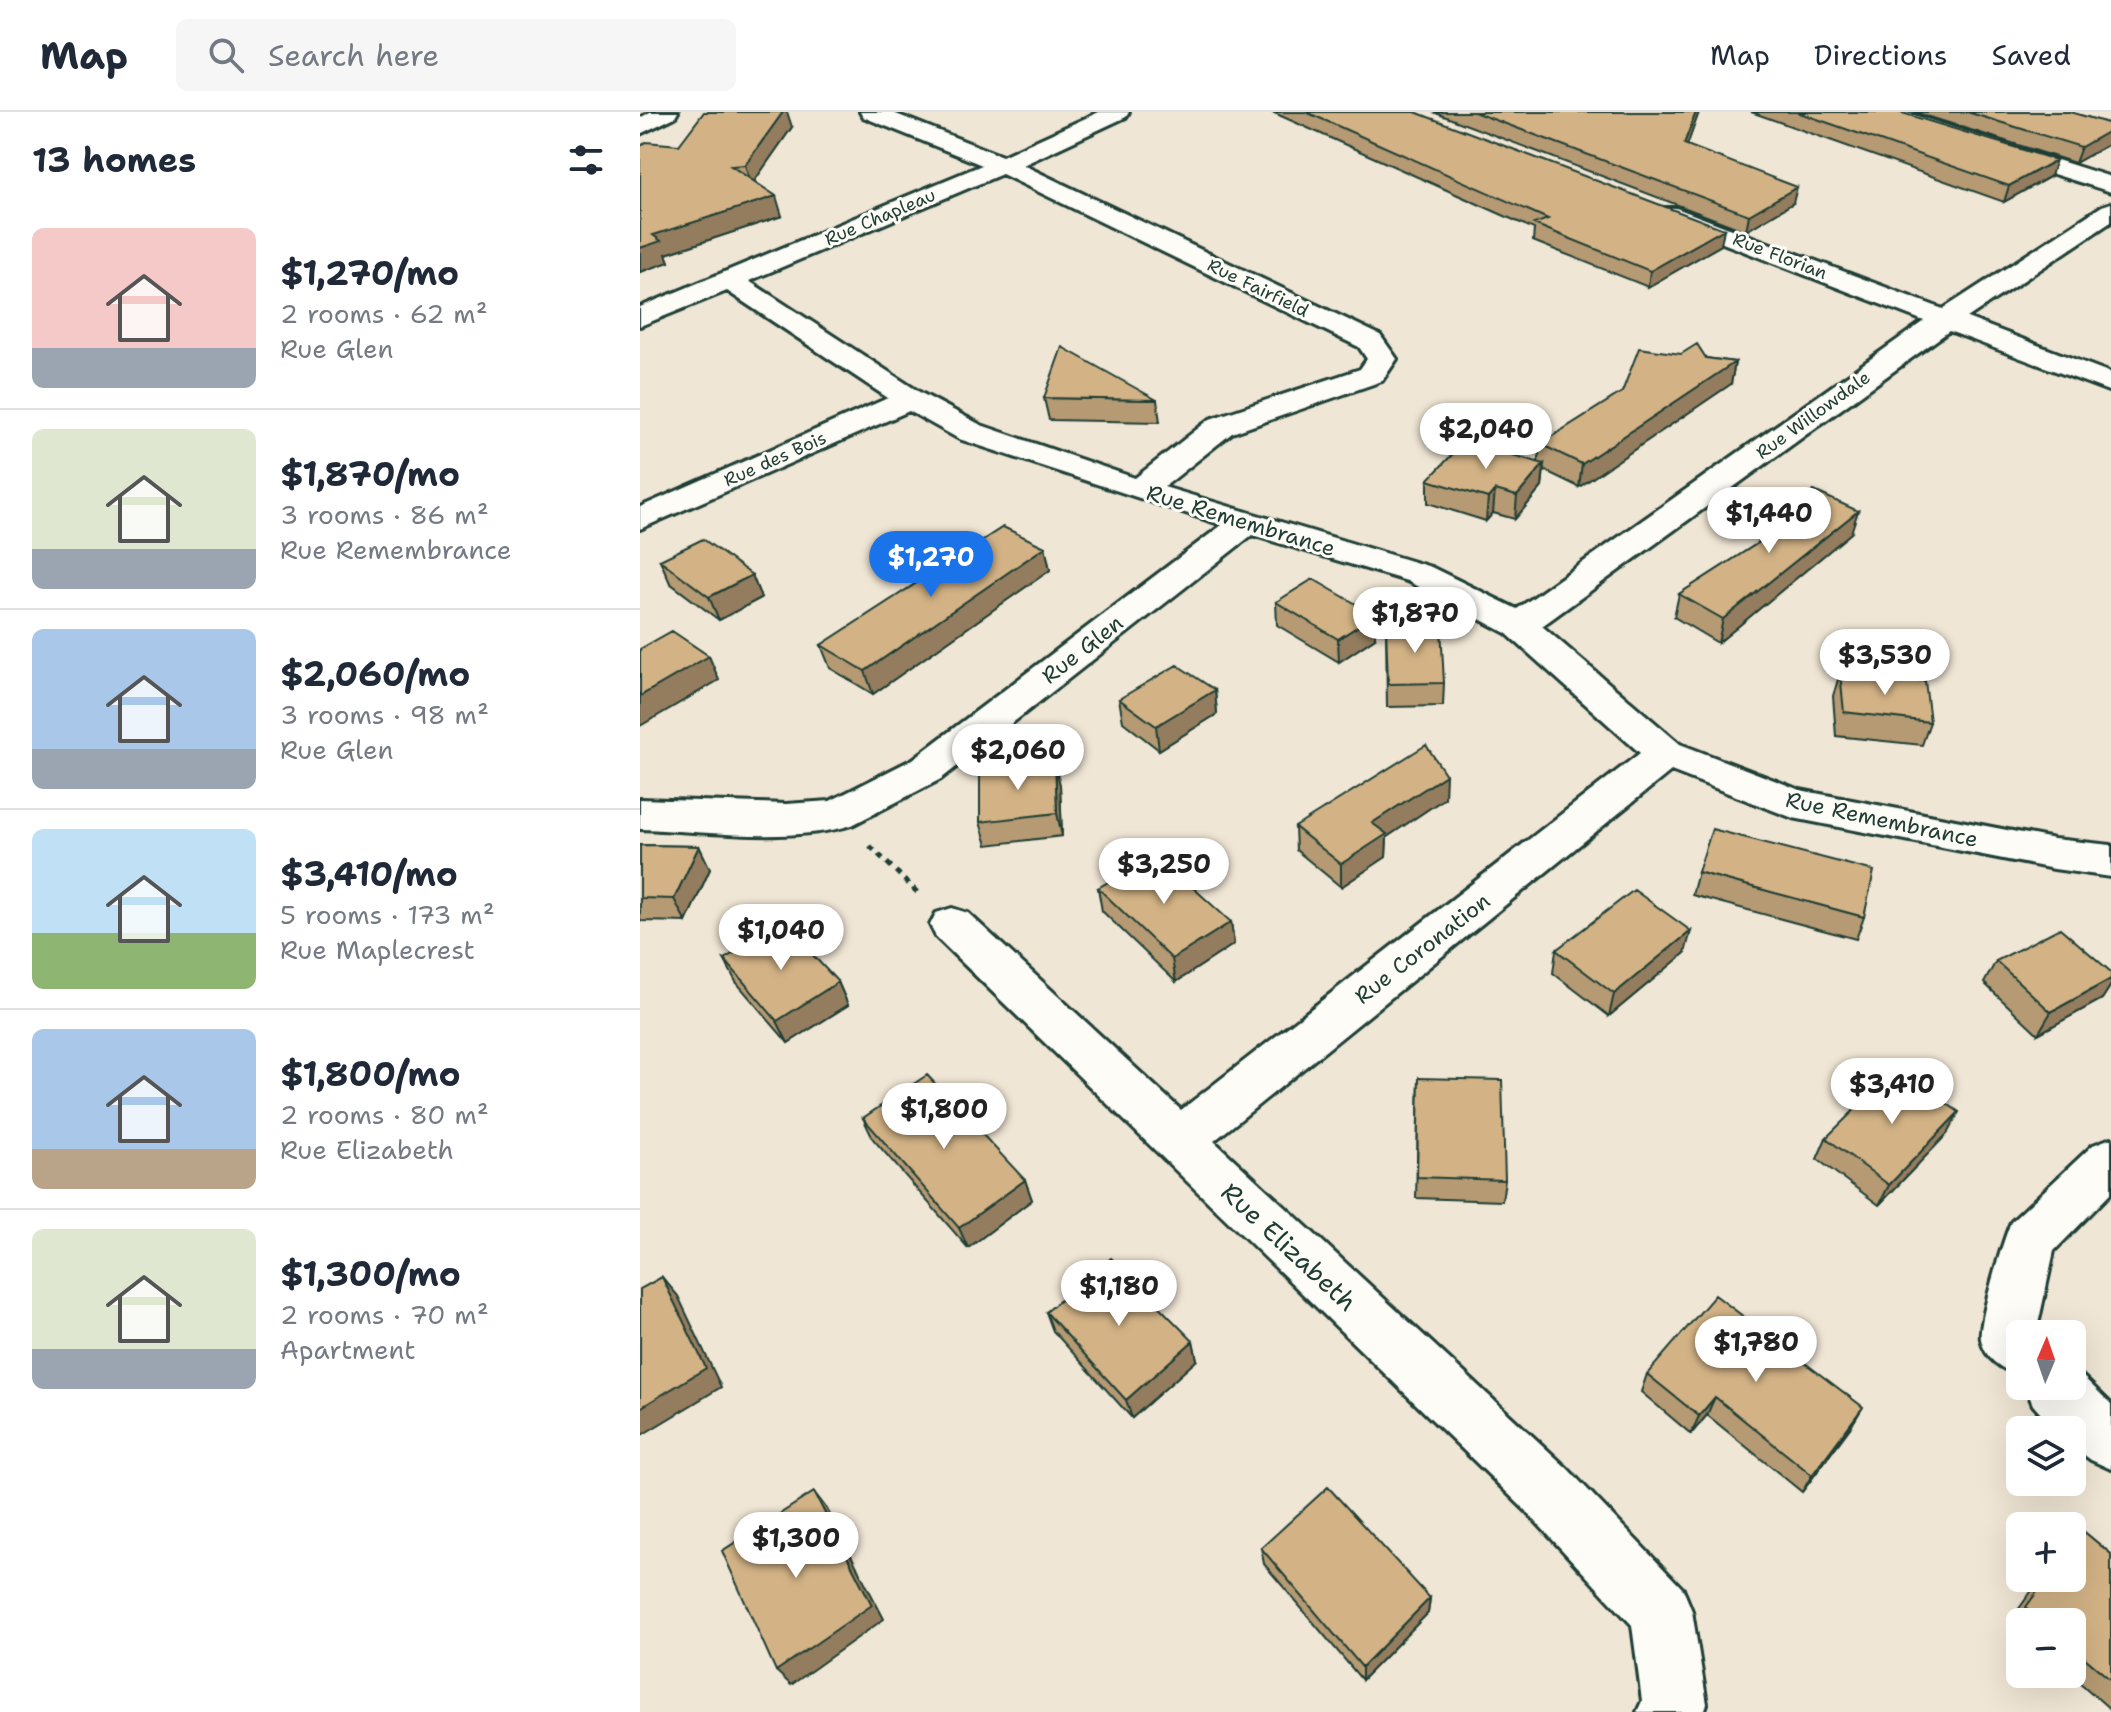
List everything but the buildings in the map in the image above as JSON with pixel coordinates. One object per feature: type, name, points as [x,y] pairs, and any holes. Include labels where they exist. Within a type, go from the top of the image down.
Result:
[{"type":"street","points":[[640,127],[667,112]]},
{"type":"street","name":"Rue Fairfield","points":[[871,112],[1003,165],[1370,341],[1382,359],[1371,375],[1221,426],[1140,490]]},
{"type":"street","name":"Rue Chapleau","points":[[640,317],[1003,165],[1118,112]]},
{"type":"street","points":[[1880,112],[2111,185]]},
{"type":"street","name":"Rue Florian","points":[[1638,202],[2111,383]]},
{"type":"street","name":"Rue Willowdale","points":[[1519,625],[1945,320],[2111,211]]},
{"type":"street","name":"Rue Remembrance","points":[[729,280],[910,399],[970,432],[1140,490],[1419,574],[1519,625],[1666,754],[1793,803],[2054,854],[2111,861]]},
{"type":"street","name":"Rue des Bois","points":[[640,519],[910,399]]},
{"type":"street","name":"Rue Glen","points":[[640,814],[786,819],[837,815],[927,769],[1246,523]]},
{"type":"street","name":"Rue Coronation","points":[[1177,1142],[1666,754]]},
{"type":"street","name":"Rue Elizabeth","points":[[952,925],[1177,1142],[1547,1490],[1661,1611],[1675,1704],[1670,1712]]},
{"type":"street","points":[[2012,1320],[2030,1239],[2111,1160]]},
{"type":"street","points":[[2066,1400],[2081,1417],[2111,1440]]},
{"type":"path","points":[[837,815],[952,925]]}]
